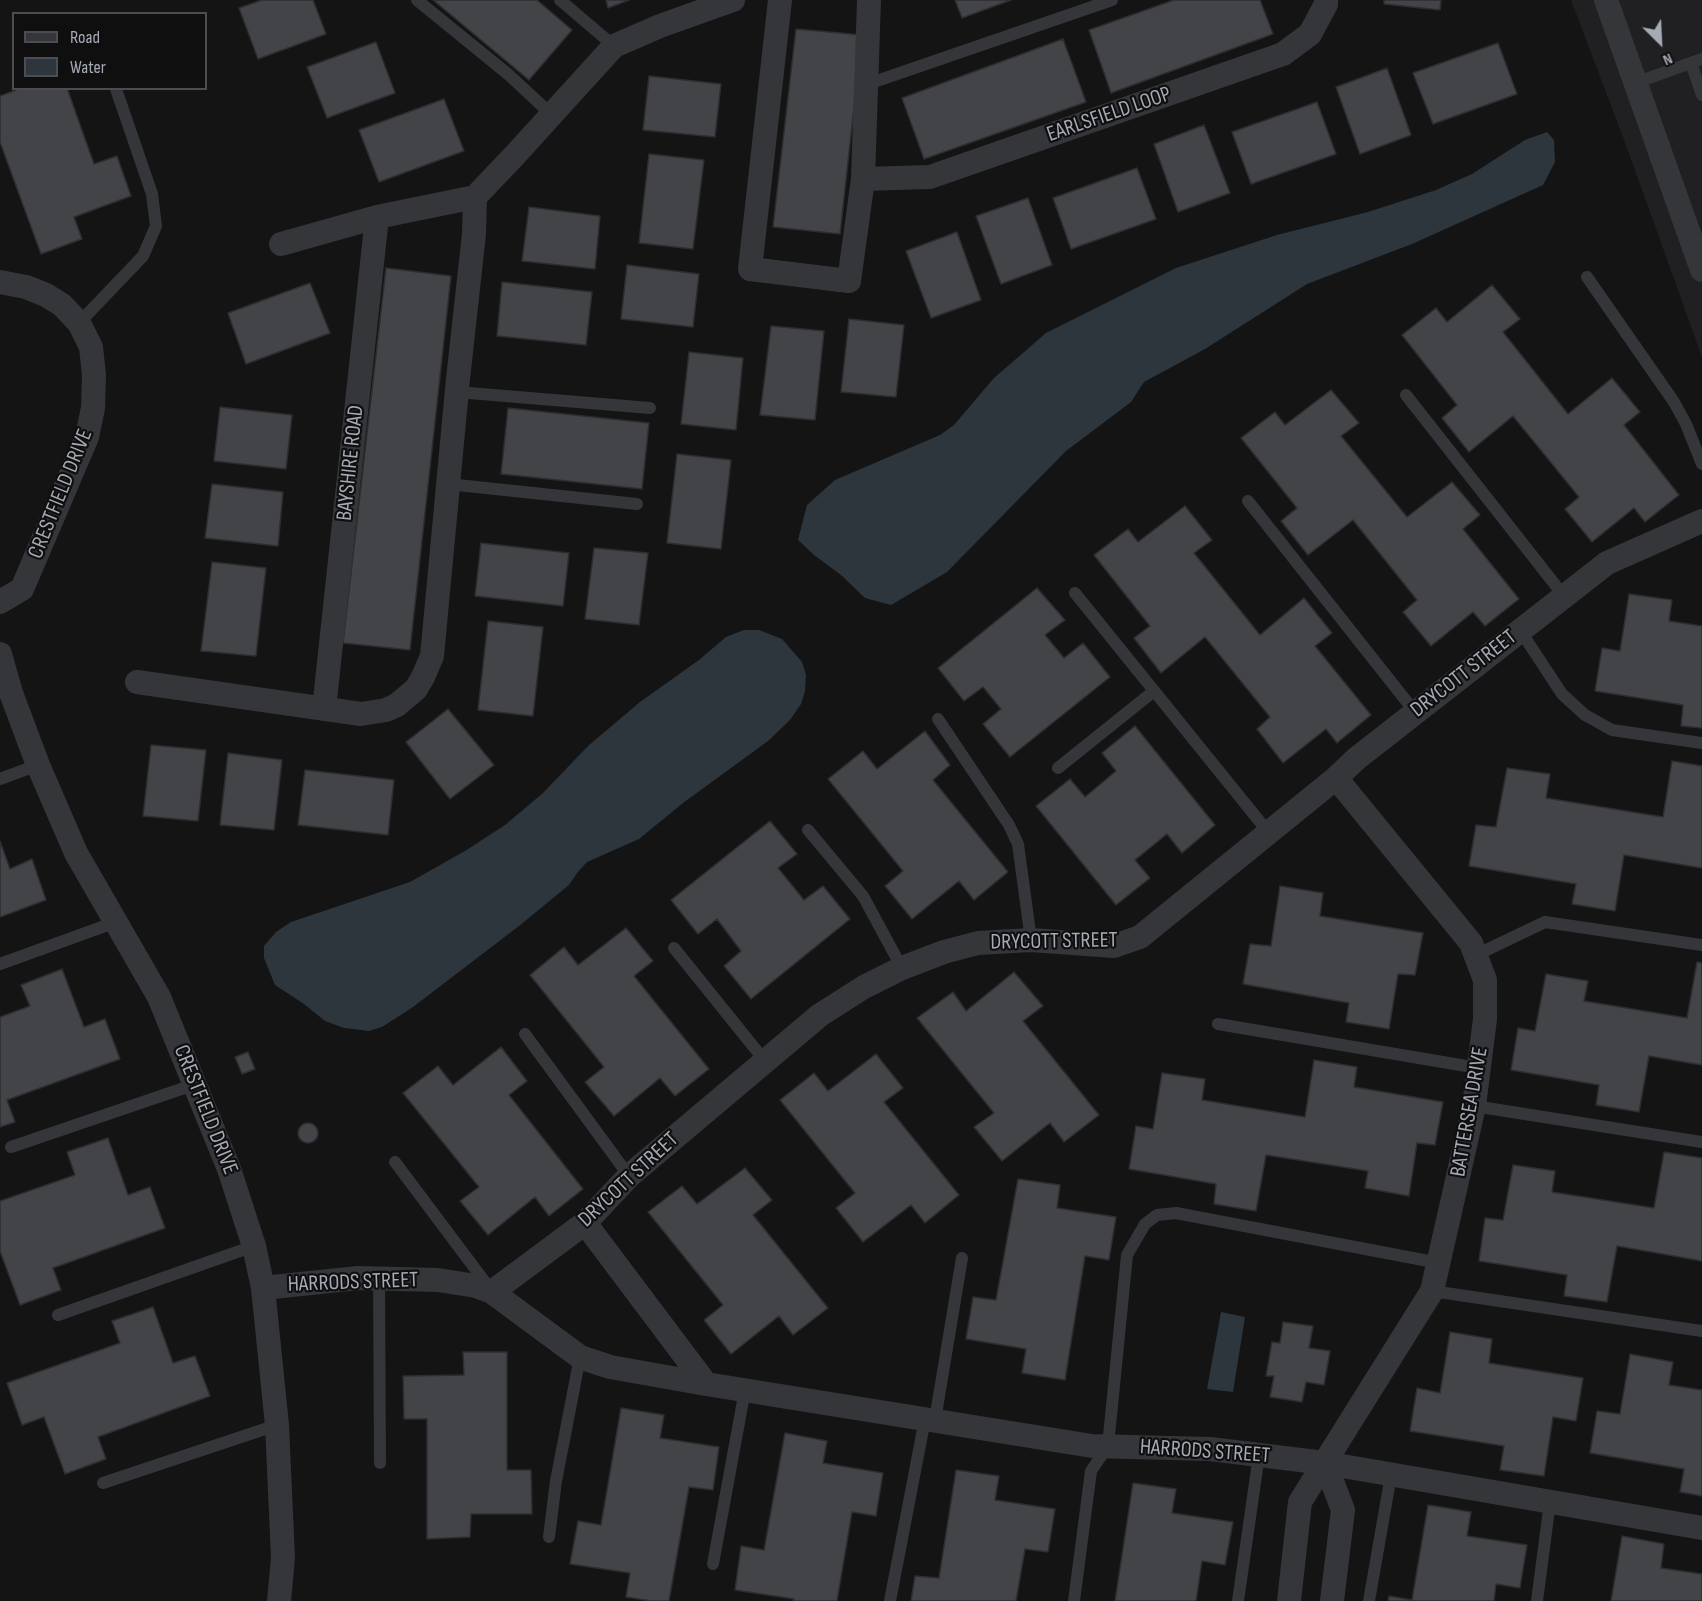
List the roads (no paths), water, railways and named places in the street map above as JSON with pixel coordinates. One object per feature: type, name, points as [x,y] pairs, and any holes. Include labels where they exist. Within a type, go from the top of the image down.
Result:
[{"type":"street","points":[[281,244],[377,217],[475,197],[614,46],[653,28],[733,0]]},
{"type":"street","points":[[780,0],[750,269],[849,281],[863,179],[869,0]]},
{"type":"street","name":"EARLSFIELD LOOP","points":[[863,179],[930,177],[1283,54],[1310,34],[1326,0]]},
{"type":"street","points":[[1605,0],[1702,270]]},
{"type":"street","points":[[137,682],[361,714],[386,710],[408,697],[423,677],[432,656],[474,234],[475,197]]},
{"type":"street","name":"BAYSHIRE ROAD","points":[[324,709],[377,217]]},
{"type":"street","name":"CRESTFIELD DRIVE","points":[[0,281],[26,287],[62,305],[79,323],[91,347],[94,375],[93,408],[87,437],[22,589],[0,602]]},
{"type":"street","name":"DRYCOTT STREET","points":[[492,1292],[585,1223],[629,1176],[820,1015],[864,987],[902,968],[944,952],[978,943],[1031,940],[1114,946],[1140,937],[1336,778],[1356,759],[1607,563],[1702,521]]},
{"type":"street","name":"CRESTFIELD DRIVE","points":[[0,654],[11,693],[38,765],[76,853],[159,997],[229,1169],[254,1246],[263,1288],[277,1425],[283,1557],[279,1601]]},
{"type":"street","name":"BATTERSEA DRIVE","points":[[1289,1601],[1300,1502],[1432,1291],[1474,1106],[1485,1019],[1485,980],[1471,943],[1336,778]]},
{"type":"street","points":[[585,1223],[706,1384]]},
{"type":"street","name":"HARRODS STREET","points":[[263,1288],[358,1278],[438,1280],[476,1286],[492,1292],[580,1357],[610,1367],[1092,1446],[1210,1449],[1325,1463],[1702,1528]]},
{"type":"street","points":[[1325,1463],[1343,1510],[1332,1601]]},
{"type":"lane","points":[[417,0],[509,75],[552,116]]},
{"type":"lane","points":[[560,0],[614,46]]},
{"type":"lane","points":[[866,85],[1112,0]]},
{"type":"lane","points":[[1635,83],[1697,61],[1702,94]]},
{"type":"lane","points":[[79,323],[143,256],[156,226],[152,194],[116,90]]},
{"type":"lane","points":[[1587,277],[1674,402],[1686,424],[1702,464]]},
{"type":"lane","points":[[457,392],[650,408]]},
{"type":"lane","points":[[1406,395],[1564,596]]},
{"type":"lane","points":[[448,484],[637,504]]},
{"type":"lane","points":[[1248,501],[1415,712]]},
{"type":"lane","points":[[1075,593],[1269,833]]},
{"type":"lane","points":[[1520,630],[1562,694],[1585,715],[1612,730],[1702,743]]},
{"type":"lane","points":[[1058,768],[1154,691]]},
{"type":"lane","points":[[938,719],[1009,825],[1018,844],[1031,940]]},
{"type":"lane","points":[[0,779],[38,765]]},
{"type":"lane","points":[[808,830],[863,896],[902,968]]},
{"type":"lane","points":[[0,964],[116,922]]},
{"type":"lane","points":[[1476,955],[1545,922],[1702,945]]},
{"type":"lane","points":[[674,948],[765,1061]]},
{"type":"lane","points":[[1218,1024],[1479,1068]]},
{"type":"lane","points":[[525,1034],[629,1176]]},
{"type":"lane","points":[[11,1147],[196,1084]]},
{"type":"lane","points":[[1474,1106],[1702,1142]]},
{"type":"lane","points":[[395,1162],[492,1292]]},
{"type":"lane","points":[[1074,1601],[1092,1471],[1108,1446],[1127,1255],[1145,1224],[1157,1215],[1176,1213],[1439,1263]]},
{"type":"lane","points":[[58,1315],[254,1246]]},
{"type":"lane","points":[[890,1601],[930,1420],[962,1258]]},
{"type":"lane","points":[[379,1278],[380,1463]]},
{"type":"lane","points":[[1432,1291],[1702,1331]]},
{"type":"lane","points":[[549,1537],[556,1481],[580,1357]]},
{"type":"lane","points":[[713,1564],[745,1390]]},
{"type":"lane","points":[[103,1483],[277,1425]]},
{"type":"lane","points":[[1238,1601],[1259,1455]]},
{"type":"lane","points":[[1369,1601],[1391,1474]]},
{"type":"lane","points":[[1537,1601],[1550,1502]]},
{"type":"water","points":[[1547,132],[1554,140],[1555,162],[1543,185],[1412,244],[1307,284],[1205,349],[1144,382],[1131,402],[1066,451],[947,572],[891,605],[865,598],[798,540],[807,505],[835,480],[940,435],[954,425],[994,378],[1046,333],[1176,268],[1277,235],[1368,212],[1436,190],[1472,174],[1525,140]]},
{"type":"water","points":[[744,630],[759,630],[782,639],[802,662],[806,675],[801,704],[790,720],[768,741],[683,803],[639,839],[587,862],[569,885],[519,926],[413,1007],[382,1027],[369,1031],[344,1028],[325,1021],[275,985],[264,958],[264,946],[276,932],[291,922],[410,882],[465,851],[505,825],[543,793],[588,746],[640,702],[699,660],[726,637]]},
{"type":"water","points":[[1221,1312],[1245,1317],[1233,1392],[1207,1389]]}]
